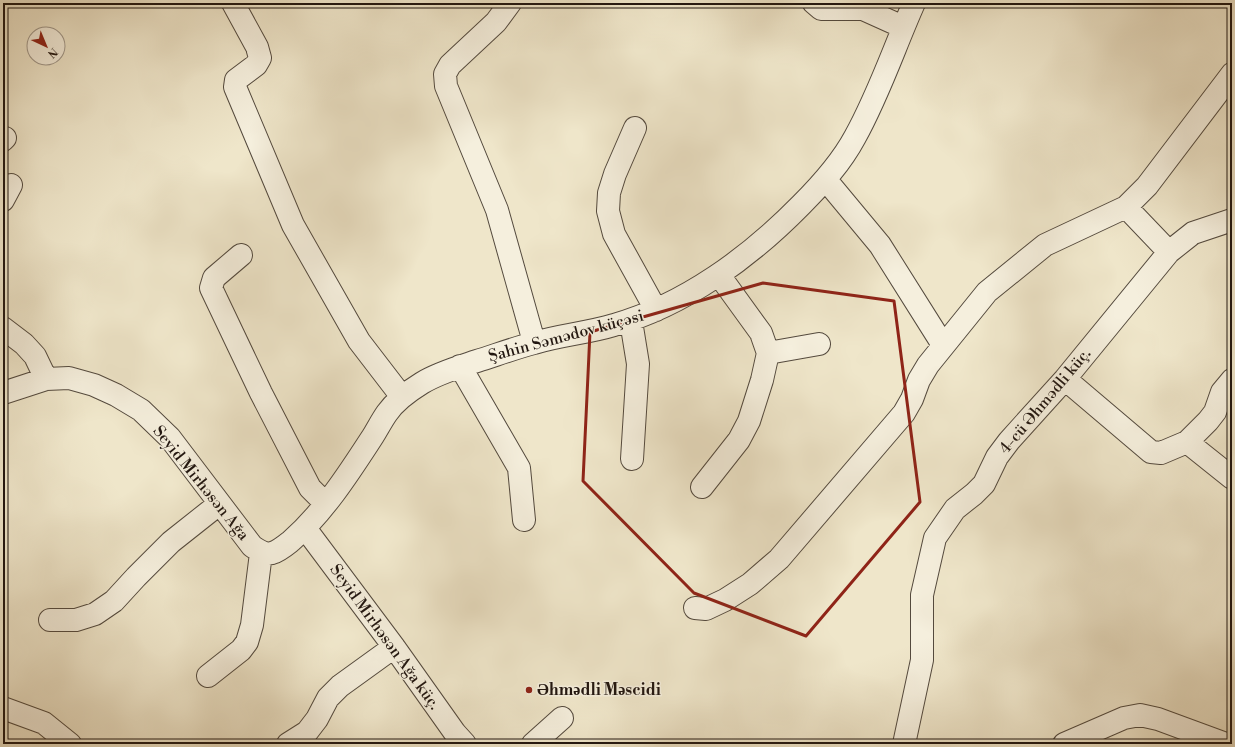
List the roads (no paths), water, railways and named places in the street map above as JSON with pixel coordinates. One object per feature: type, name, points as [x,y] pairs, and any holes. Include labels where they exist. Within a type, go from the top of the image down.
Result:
[{"type":"street","points":[[233,3],[257,47],[260,58],[256,65],[236,80],[235,87],[293,225],[359,341],[402,397]]},
{"type":"street","points":[[510,3],[496,22],[450,65],[445,74],[446,86],[496,210],[534,342]]},
{"type":"street","points":[[814,3],[821,9],[863,9],[903,27]]},
{"type":"street","name":"Şahin Səmədov küçəsi","points":[[305,528],[326,504],[388,412],[402,397],[424,382],[460,366],[534,342],[611,326],[656,310],[719,274],[753,250],[826,180],[839,163],[854,139],[876,96],[914,3]]},
{"type":"street","points":[[695,608],[706,609],[725,600],[750,584],[779,559],[904,413],[912,399],[919,380],[928,365],[942,345],[987,292],[1045,245],[1126,207],[1147,186],[1232,74]]},
{"type":"street","points":[[635,128],[615,174],[609,193],[608,211],[614,234],[656,310]]},
{"type":"street","points":[[826,180],[880,246],[942,345]]},
{"type":"street","points":[[1126,207],[1169,252]]},
{"type":"street","name":"4-cü Əhmədli küç.","points":[[904,744],[922,660],[922,594],[935,538],[955,509],[984,484],[997,457],[1065,379],[1169,252],[1193,233],[1232,220]]},
{"type":"street","points":[[241,255],[214,278],[212,288],[261,393],[310,488],[326,504]]},
{"type":"street","points":[[702,487],[739,440],[749,421],[762,380],[768,353],[762,333],[719,274]]},
{"type":"street","points":[[631,320],[638,364],[632,459]]},
{"type":"street","points":[[3,328],[24,344],[35,356],[46,379]]},
{"type":"street","points":[[768,353],[819,344]]},
{"type":"street","points":[[460,366],[519,468],[524,520]]},
{"type":"street","name":"Seyid Mirhəsən Ağa","points":[[3,393],[46,379],[69,378],[94,385],[116,395],[141,410],[170,438],[252,546],[261,553],[272,554],[285,546],[305,528]]},
{"type":"street","points":[[1065,379],[1151,452],[1161,453],[1187,442],[1208,421],[1215,412],[1222,392],[1232,380]]},
{"type":"street","points":[[1187,442],[1232,478]]},
{"type":"street","points":[[50,620],[76,620],[96,614],[114,601],[171,542],[219,504]]},
{"type":"street","name":"Seyid Mirhəsən Ağa küç.","points":[[305,528],[394,648],[455,734],[465,744]]},
{"type":"street","points":[[208,676],[241,650],[247,642],[252,625],[261,553]]},
{"type":"street","points":[[288,744],[307,732],[317,719],[328,698],[340,686],[394,648]]},
{"type":"street","points":[[3,708],[44,723],[70,744]]},
{"type":"street","points":[[1064,744],[1124,718],[1140,715],[1158,719],[1226,744]]},
{"type":"street","points":[[533,744],[562,718]]},
{"type":"place","name":"Әhmәdli Mәscidi","points":[[529,690]]}]
